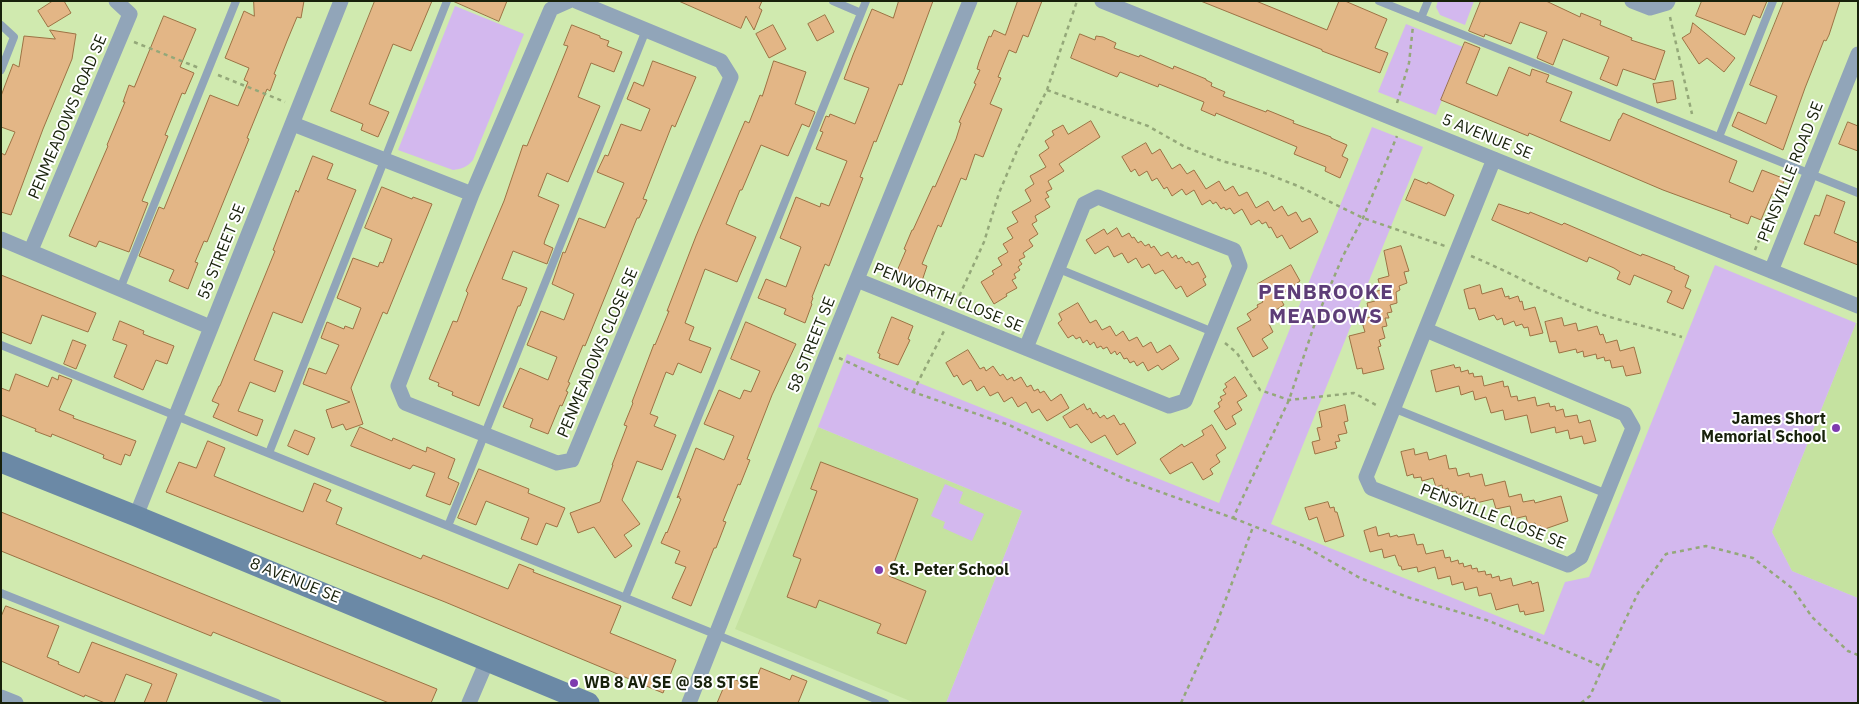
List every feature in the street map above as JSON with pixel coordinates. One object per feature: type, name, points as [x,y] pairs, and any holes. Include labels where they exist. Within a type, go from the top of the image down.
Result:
[{"type":"street","name":"PENMEADOWS ROAD SE","points":[[31,250],[130,14],[116,1]]},
{"type":"street","name":"55 STREET SE","points":[[136,516],[341,1]]},
{"type":"street","name":"PENMEADOWS CLOSE SE","points":[[569,1],[551,8],[472,194],[398,386],[405,403],[557,463],[572,460],[731,78],[721,61],[576,1]]},
{"type":"street","name":"58 STREET SE","points":[[689,703],[827,353],[970,1]]},
{"type":"street","name":"5 AVENUE SE","points":[[1102,1],[1858,306]]},
{"type":"street","points":[[1632,1],[1650,8],[1667,2]]},
{"type":"street","name":"PENSVILLE ROAD SE","points":[[1771,271],[1809,174],[1851,90],[1858,54]]},
{"type":"street","points":[[293,124],[472,194]]},
{"type":"street","name":"PENSVILLE CLOSE SE","points":[[1426,330],[1626,414],[1633,428],[1581,557],[1568,565],[1371,488],[1366,476],[1494,159]]},
{"type":"street","name":"PENWORTH CLOSE SE","points":[[857,280],[1169,406],[1186,401],[1240,266],[1234,250],[1098,196],[1084,204],[1026,348]]},
{"type":"street","points":[[1,239],[31,250],[210,327]]},
{"type":"street","name":"8 AVENUE SE","points":[[1,462],[589,703]]},
{"type":"street","points":[[470,703],[487,661]]},
{"type":"street","points":[[1,697],[16,703]]},
{"type":"lane","points":[[120,289],[236,1]]},
{"type":"lane","points":[[268,453],[447,1]]},
{"type":"lane","points":[[833,1],[861,13]]},
{"type":"lane","points":[[625,598],[866,1]]},
{"type":"lane","points":[[1379,1],[1858,193]]},
{"type":"lane","points":[[1421,18],[1428,1]]},
{"type":"lane","points":[[1719,138],[1773,1]]},
{"type":"lane","points":[[1,25],[14,37],[1,70]]},
{"type":"lane","points":[[448,526],[646,30]]},
{"type":"lane","points":[[1059,269],[1213,332]]},
{"type":"lane","points":[[1,345],[884,703]]},
{"type":"lane","points":[[1393,408],[1607,494]]},
{"type":"lane","points":[[1,593],[277,703]]},
{"type":"path","points":[[913,392],[946,329],[984,242],[999,193],[1018,148],[1047,90],[1077,1]]},
{"type":"path","points":[[1667,2],[1693,116],[1692,126]]},
{"type":"path","points":[[1233,518],[1289,400],[1317,317],[1343,256],[1363,218],[1398,135],[1397,102],[1409,63],[1412,27],[1421,18]]},
{"type":"path","points":[[1047,90],[1148,126],[1194,151],[1262,172],[1298,186],[1363,218],[1458,251],[1504,270],[1580,307],[1682,337]]},
{"type":"path","points":[[1213,332],[1237,353],[1260,390],[1289,400],[1354,393],[1381,408],[1393,408]]},
{"type":"path","points":[[827,353],[913,392],[1009,425],[1127,480],[1304,546],[1360,578],[1407,596],[1486,620],[1603,667]]},
{"type":"path","points":[[1181,703],[1215,628],[1253,527]]},
{"type":"path","points":[[1581,703],[1590,696],[1638,593],[1666,554],[1706,546],[1753,558],[1792,588],[1812,617],[1848,651],[1858,655]]},
{"type":"shaded area","points":[[1438,1],[1474,1],[1465,25],[1440,15],[1436,7]]},
{"type":"shaded area","points":[[455,6],[524,34],[473,160],[464,167],[453,170],[398,150]]},
{"type":"shaded area","points":[[1406,24],[1463,47],[1436,115],[1378,92]]},
{"type":"shaded area","points":[[1372,127],[1423,147],[1271,524],[1544,635],[1565,582],[1589,577],[1715,265],[1856,323],[1772,532],[1792,571],[1858,598],[1858,703],[946,703],[1022,511],[818,427],[847,354],[1219,503]]},
{"type":"shaded area","name":"James Short Memorial School","points":[[1856,323],[1858,323],[1858,598],[1792,571],[1772,532]]},
{"type":"shaded area","name":"St. Peter School","points":[[818,427],[1022,511],[946,703],[915,703],[735,629]]},
{"type":"shaded area","points":[[945,484],[963,492],[959,503],[984,514],[972,541],[943,528],[945,522],[931,516]]},
{"type":"building","points":[[53,1],[64,1],[71,13],[48,27],[38,11]]},
{"type":"building","points":[[254,1],[304,1],[301,18],[297,17],[274,74],[276,75],[270,91],[267,89],[207,242],[204,241],[195,262],[198,263],[188,289],[169,281],[174,270],[139,256],[159,207],[164,209],[210,95],[238,106],[248,82],[244,80],[249,68],[225,58],[244,11],[254,16]]},
{"type":"building","points":[[375,1],[432,1],[411,51],[393,44],[369,104],[389,112],[378,137],[361,130],[363,124],[331,111]]},
{"type":"building","points":[[453,1],[507,1],[499,21]]},
{"type":"building","points":[[679,1],[762,1],[759,8],[762,10],[754,30],[746,16],[741,28]]},
{"type":"building","points":[[899,1],[933,1],[902,85],[899,84],[876,142],[874,141],[860,177],[863,178],[829,266],[825,264],[812,297],[812,304],[805,323],[784,314],[786,309],[758,298],[766,279],[786,287],[801,247],[780,238],[796,197],[820,207],[821,203],[829,206],[847,161],[816,149],[823,132],[820,131],[826,116],[829,117],[830,114],[855,124],[869,88],[844,79],[872,9],[893,18]]},
{"type":"building","points":[[1018,1],[1042,1],[1028,37],[1023,35],[1016,53],[1009,50],[998,77],[1001,78],[990,104],[1002,109],[983,157],[975,154],[966,180],[961,178],[941,227],[938,225],[922,264],[927,266],[922,281],[897,271],[906,250],[904,249],[933,186],[935,187],[956,139],[961,123],[959,122],[976,84],[974,83],[980,70],[977,69],[989,36],[991,37],[994,30],[1005,35]]},
{"type":"building","points":[[1201,1],[1256,1],[1327,30],[1339,1],[1345,1],[1387,19],[1375,48],[1388,53],[1380,73]]},
{"type":"building","points":[[1481,1],[1546,1],[1580,17],[1581,13],[1601,21],[1600,25],[1632,38],[1631,40],[1665,51],[1655,80],[1623,69],[1617,86],[1600,79],[1609,57],[1563,39],[1553,65],[1537,58],[1547,32],[1520,22],[1511,44],[1485,34],[1484,37],[1469,31]]},
{"type":"building","points":[[1702,1],[1767,1],[1760,18],[1753,15],[1745,35],[1696,16]]},
{"type":"building","points":[[1784,1],[1840,1],[1829,35],[1826,41],[1824,40],[1783,150],[1732,126],[1738,112],[1766,124],[1777,96],[1750,85]]},
{"type":"building","points":[[825,15],[834,32],[817,41],[808,24]]},
{"type":"building","points":[[164,16],[196,29],[180,67],[194,73],[185,94],[182,93],[165,135],[168,136],[142,201],[148,203],[129,252],[99,241],[96,247],[69,236],[108,146],[125,102],[123,102],[129,85],[134,87]]},
{"type":"building","points":[[1693,23],[1735,58],[1724,72],[1707,58],[1699,64],[1682,38],[1690,33]]},
{"type":"building","points":[[572,25],[600,36],[600,38],[609,41],[607,46],[622,52],[614,72],[591,63],[578,97],[600,106],[568,182],[547,173],[538,196],[559,205],[544,244],[553,248],[547,264],[513,251],[502,279],[527,288],[520,306],[518,306],[479,406],[452,395],[453,392],[438,386],[439,383],[429,379],[453,321],[457,322],[468,293],[466,291],[504,201],[523,145],[527,146],[568,46],[564,45]]},
{"type":"building","points":[[773,25],[786,49],[769,58],[756,34]]},
{"type":"building","points":[[50,30],[76,34],[72,59],[43,129],[11,215],[1,212],[1,153],[5,155],[15,132],[1,127],[1,96],[13,64],[19,67],[24,36],[55,39]]},
{"type":"building","points":[[1080,34],[1095,40],[1096,36],[1103,37],[1116,43],[1114,48],[1139,57],[1140,55],[1173,69],[1174,66],[1206,79],[1212,83],[1211,86],[1225,92],[1223,96],[1266,112],[1267,110],[1347,145],[1342,156],[1348,159],[1340,178],[1325,171],[1326,167],[1294,154],[1297,147],[1216,113],[1215,116],[1201,110],[1204,102],[1159,84],[1158,87],[1120,72],[1117,77],[1071,58]]},
{"type":"building","points":[[1465,42],[1480,48],[1466,83],[1497,96],[1509,67],[1530,76],[1532,69],[1549,75],[1546,82],[1572,92],[1560,121],[1610,141],[1623,113],[1737,161],[1729,182],[1753,192],[1762,170],[1785,179],[1777,196],[1772,194],[1761,220],[1751,216],[1748,224],[1730,217],[1731,215],[1663,190],[1529,133],[1528,136],[1441,100]]},
{"type":"building","points":[[653,61],[696,77],[675,127],[672,125],[643,199],[647,200],[639,218],[637,218],[585,346],[583,345],[568,382],[570,383],[566,391],[568,392],[562,406],[560,405],[548,434],[530,427],[533,419],[503,407],[520,368],[548,380],[557,357],[527,345],[541,311],[564,320],[574,294],[552,284],[563,252],[565,253],[579,218],[605,228],[624,183],[597,172],[605,155],[608,156],[621,124],[641,131],[650,109],[627,99],[634,82],[643,86]]},
{"type":"building","points":[[774,61],[806,72],[795,104],[815,112],[809,127],[802,124],[788,156],[761,145],[742,190],[740,190],[726,224],[756,237],[737,282],[705,269],[685,323],[694,327],[689,340],[711,348],[701,373],[678,363],[673,375],[666,372],[650,414],[658,417],[654,426],[676,435],[662,470],[637,461],[622,500],[640,524],[624,535],[632,546],[615,558],[594,527],[578,533],[570,513],[600,502],[627,426],[624,425],[632,402],[669,311],[667,311],[696,236],[745,121],[749,123],[760,95],[762,96]]},
{"type":"building","points":[[1673,81],[1676,99],[1657,103],[1653,84]]},
{"type":"building","points":[[1091,121],[1100,137],[1059,164],[1064,171],[1048,181],[1052,189],[1046,192],[1049,197],[1045,199],[1050,207],[1035,216],[1037,221],[1032,224],[1038,234],[1029,240],[1033,246],[1023,253],[1025,257],[1019,260],[1022,264],[1018,267],[1020,270],[1014,274],[1016,278],[1012,280],[1017,288],[994,304],[981,282],[994,274],[992,271],[1002,265],[998,258],[1008,252],[1003,244],[1013,238],[1007,228],[1018,222],[1012,212],[1031,201],[1025,190],[1034,184],[1030,176],[1046,167],[1039,155],[1049,148],[1045,141],[1054,135],[1052,131],[1063,125],[1068,134]]},
{"type":"building","points":[[1848,122],[1858,126],[1858,151],[1839,144]]},
{"type":"building","points":[[1146,143],[1152,154],[1160,149],[1172,169],[1180,164],[1187,174],[1194,170],[1206,189],[1219,181],[1225,191],[1233,186],[1239,196],[1247,192],[1256,208],[1268,201],[1274,211],[1282,206],[1288,216],[1296,212],[1302,222],[1310,218],[1318,232],[1290,249],[1282,235],[1277,238],[1266,222],[1262,224],[1259,220],[1251,225],[1242,209],[1234,214],[1230,208],[1226,210],[1224,207],[1221,209],[1216,202],[1213,204],[1210,200],[1202,205],[1194,190],[1186,195],[1182,189],[1172,196],[1167,187],[1164,189],[1157,178],[1152,181],[1147,171],[1139,176],[1135,169],[1131,172],[1122,157]]},
{"type":"building","points":[[313,156],[333,164],[327,179],[356,190],[302,323],[273,312],[254,360],[283,371],[275,392],[250,382],[238,411],[263,420],[257,436],[213,417],[219,404],[212,401],[220,386],[275,251],[273,250],[296,190],[298,192]]},
{"type":"building","points":[[1415,179],[1427,184],[1428,182],[1454,195],[1445,216],[1406,200]]},
{"type":"building","points":[[382,187],[412,199],[413,197],[432,204],[387,314],[383,312],[351,388],[363,424],[346,430],[343,424],[332,428],[326,410],[350,402],[303,384],[309,368],[326,374],[339,345],[321,338],[327,322],[344,329],[345,326],[353,329],[361,308],[337,298],[353,258],[378,267],[380,262],[383,263],[392,239],[365,228]]},
{"type":"building","points":[[1827,195],[1845,202],[1834,233],[1858,243],[1858,265],[1804,244],[1815,215],[1819,216]]},
{"type":"building","points":[[1499,204],[1529,214],[1530,212],[1562,225],[1564,223],[1641,256],[1642,254],[1675,267],[1674,269],[1689,276],[1685,287],[1691,290],[1683,309],[1667,302],[1672,291],[1634,275],[1630,285],[1617,279],[1620,272],[1614,268],[1589,257],[1587,262],[1492,220]]},
{"type":"building","points":[[1117,228],[1122,237],[1129,233],[1138,243],[1141,241],[1145,246],[1149,244],[1151,248],[1154,246],[1161,256],[1168,252],[1172,258],[1176,255],[1178,259],[1182,257],[1186,263],[1189,261],[1192,265],[1198,262],[1206,277],[1203,279],[1206,285],[1187,297],[1181,286],[1176,289],[1163,270],[1155,274],[1149,264],[1142,268],[1136,258],[1128,263],[1122,253],[1114,257],[1108,246],[1095,254],[1086,240],[1104,229],[1107,234]]},
{"type":"building","points":[[1401,246],[1409,271],[1404,272],[1407,283],[1399,286],[1400,290],[1396,292],[1397,303],[1390,305],[1392,312],[1387,313],[1389,318],[1385,318],[1387,326],[1382,327],[1385,338],[1379,340],[1381,346],[1378,347],[1384,369],[1363,374],[1362,368],[1357,369],[1349,336],[1365,332],[1361,319],[1370,317],[1367,303],[1375,301],[1373,292],[1381,290],[1378,279],[1389,276],[1384,251]]},
{"type":"building","points":[[1291,265],[1300,281],[1279,296],[1284,305],[1274,311],[1279,319],[1269,324],[1273,332],[1262,339],[1268,348],[1253,357],[1237,328],[1251,320],[1247,314],[1263,302],[1260,298],[1264,295],[1258,284]]},
{"type":"building","points":[[1,275],[96,313],[88,332],[42,315],[31,344],[1,332]]},
{"type":"building","points":[[1480,285],[1482,294],[1502,288],[1505,297],[1509,296],[1509,299],[1518,296],[1520,302],[1522,301],[1524,310],[1535,307],[1543,333],[1530,336],[1528,327],[1524,328],[1522,324],[1516,326],[1514,321],[1504,325],[1502,318],[1497,320],[1494,315],[1479,320],[1475,308],[1469,309],[1464,290]]},
{"type":"building","points":[[1078,303],[1090,323],[1096,320],[1102,330],[1110,326],[1116,336],[1123,331],[1129,341],[1137,337],[1143,347],[1151,342],[1157,353],[1170,345],[1179,359],[1162,370],[1158,365],[1148,371],[1143,362],[1137,366],[1134,361],[1130,363],[1127,358],[1124,359],[1120,352],[1117,355],[1115,351],[1111,354],[1107,347],[1103,349],[1101,346],[1097,348],[1094,342],[1090,345],[1087,340],[1083,343],[1080,337],[1076,339],[1073,335],[1068,338],[1058,323],[1062,320],[1059,314]]},
{"type":"building","points":[[892,317],[913,326],[908,339],[910,340],[898,365],[879,358],[880,354],[878,353]]},
{"type":"building","points":[[1562,318],[1564,326],[1576,323],[1578,331],[1597,326],[1600,335],[1603,334],[1606,343],[1617,340],[1620,351],[1634,347],[1641,373],[1626,376],[1623,366],[1612,368],[1610,360],[1605,361],[1604,357],[1597,359],[1596,354],[1584,357],[1583,351],[1577,353],[1576,349],[1559,353],[1556,341],[1550,342],[1545,322]]},
{"type":"building","points":[[120,321],[144,331],[143,334],[174,346],[167,364],[156,360],[143,390],[114,377],[127,345],[113,340]]},
{"type":"building","points":[[746,322],[796,344],[772,395],[747,459],[750,460],[723,521],[726,522],[691,606],[672,598],[686,567],[675,563],[680,551],[661,543],[681,499],[679,496],[677,498],[696,448],[724,460],[734,436],[704,424],[719,390],[740,399],[744,390],[751,392],[760,371],[731,359]]},
{"type":"building","points":[[73,340],[86,345],[76,369],[64,364]]},
{"type":"building","points":[[968,350],[980,369],[984,367],[986,371],[993,366],[1000,376],[1003,374],[1007,380],[1012,377],[1014,381],[1021,377],[1027,387],[1031,385],[1034,391],[1038,389],[1040,393],[1044,391],[1051,401],[1061,394],[1069,408],[1047,421],[1039,409],[1032,413],[1026,402],[1018,407],[1012,397],[1004,402],[998,392],[990,396],[984,386],[977,391],[971,380],[963,385],[957,375],[954,377],[946,363]]},
{"type":"building","points":[[1454,365],[1455,368],[1460,367],[1461,372],[1468,370],[1469,374],[1473,373],[1474,377],[1482,376],[1484,386],[1503,381],[1504,387],[1508,386],[1511,397],[1517,396],[1518,401],[1535,397],[1537,406],[1549,403],[1550,407],[1555,406],[1556,411],[1563,409],[1565,417],[1577,415],[1579,423],[1590,420],[1596,441],[1584,444],[1582,436],[1570,439],[1568,430],[1556,433],[1555,427],[1531,433],[1527,415],[1505,420],[1503,410],[1491,413],[1486,397],[1475,400],[1473,391],[1461,395],[1459,386],[1436,392],[1431,371]]},
{"type":"building","points":[[16,374],[48,387],[52,377],[58,380],[59,375],[72,380],[59,410],[74,416],[73,418],[136,441],[130,456],[125,454],[121,465],[103,458],[104,455],[52,434],[51,437],[35,431],[36,429],[1,415],[1,388],[9,391]]},
{"type":"building","points":[[1235,377],[1247,396],[1237,402],[1242,410],[1232,416],[1236,424],[1226,430],[1214,411],[1220,407],[1218,403],[1222,400],[1220,397],[1226,394],[1223,390],[1227,387],[1225,384]]},
{"type":"building","points":[[1084,404],[1087,410],[1090,408],[1093,414],[1096,412],[1100,418],[1104,415],[1107,419],[1114,415],[1120,425],[1124,423],[1136,443],[1117,455],[1105,435],[1091,443],[1077,424],[1070,428],[1063,417]]},
{"type":"building","points":[[1345,405],[1348,421],[1344,422],[1347,433],[1338,435],[1340,441],[1335,442],[1337,448],[1315,454],[1312,442],[1320,440],[1317,428],[1322,427],[1319,412]]},
{"type":"building","points":[[1212,425],[1226,448],[1216,455],[1220,462],[1210,469],[1213,474],[1203,480],[1192,462],[1170,474],[1160,459],[1182,444],[1184,447],[1204,435],[1202,431]]},
{"type":"building","points":[[360,427],[392,441],[393,438],[426,452],[427,447],[455,459],[448,478],[459,483],[450,505],[426,496],[435,473],[413,465],[410,469],[351,446]]},
{"type":"building","points":[[295,430],[315,438],[308,455],[288,446]]},
{"type":"building","points":[[208,441],[225,448],[214,476],[303,512],[314,483],[331,490],[326,501],[342,508],[336,524],[421,559],[423,555],[508,589],[519,564],[534,570],[533,572],[621,606],[610,633],[676,660],[663,693],[445,602],[166,492],[179,462],[196,468]]},
{"type":"building","points":[[1414,449],[1415,455],[1427,452],[1429,460],[1446,455],[1449,469],[1456,468],[1458,476],[1469,473],[1470,477],[1482,474],[1485,486],[1505,481],[1509,497],[1521,494],[1523,502],[1534,500],[1535,503],[1561,496],[1568,521],[1542,530],[1541,526],[1536,527],[1535,523],[1528,525],[1526,516],[1513,519],[1510,506],[1496,509],[1493,499],[1476,503],[1475,498],[1470,499],[1469,496],[1463,498],[1462,493],[1457,495],[1456,491],[1449,492],[1448,488],[1443,490],[1442,485],[1436,487],[1433,478],[1422,481],[1421,477],[1414,478],[1413,474],[1407,476],[1401,452]]},
{"type":"building","points":[[821,462],[918,499],[889,576],[926,591],[906,644],[877,633],[881,624],[819,600],[816,608],[787,597],[801,559],[793,556],[817,491],[811,489]]},
{"type":"building","points":[[479,469],[529,489],[528,493],[565,508],[557,527],[546,523],[537,545],[521,539],[529,518],[486,501],[476,525],[458,518]]},
{"type":"building","points":[[1328,502],[1330,508],[1334,507],[1335,512],[1337,512],[1344,536],[1325,542],[1317,517],[1309,520],[1305,508]]},
{"type":"building","points":[[1,512],[437,689],[431,703],[389,703],[213,632],[211,636],[1,551]]},
{"type":"building","points":[[1376,527],[1378,536],[1389,533],[1390,537],[1414,534],[1417,545],[1423,544],[1426,554],[1443,550],[1445,558],[1450,557],[1451,562],[1458,560],[1459,564],[1463,563],[1464,567],[1471,565],[1472,569],[1477,568],[1478,572],[1485,571],[1486,575],[1491,574],[1492,578],[1499,576],[1500,581],[1511,578],[1513,586],[1531,581],[1532,584],[1538,582],[1544,611],[1525,615],[1524,611],[1520,612],[1518,604],[1496,610],[1491,593],[1479,596],[1477,587],[1465,590],[1463,582],[1452,585],[1450,576],[1438,579],[1435,567],[1418,572],[1417,567],[1402,570],[1395,555],[1384,558],[1382,549],[1370,552],[1364,531]]},
{"type":"building","points":[[6,606],[59,626],[47,657],[79,673],[92,642],[177,674],[166,703],[144,703],[152,684],[126,674],[114,703],[105,703],[85,695],[84,697],[1,661],[1,617]]},
{"type":"building","points":[[761,668],[790,680],[792,675],[807,681],[798,703],[717,703],[728,677],[753,687]]},
{"type":"place","name":"James Short Memorial School","points":[[1836,428]]},
{"type":"place","name":"St. Peter School","points":[[879,570]]},
{"type":"place","name":"WB 8 AV SE @ 58 ST SE","points":[[574,683]]},
{"type":"district","name":"PENBROOKE MEADOWS","points":[[1326,305]]}]
